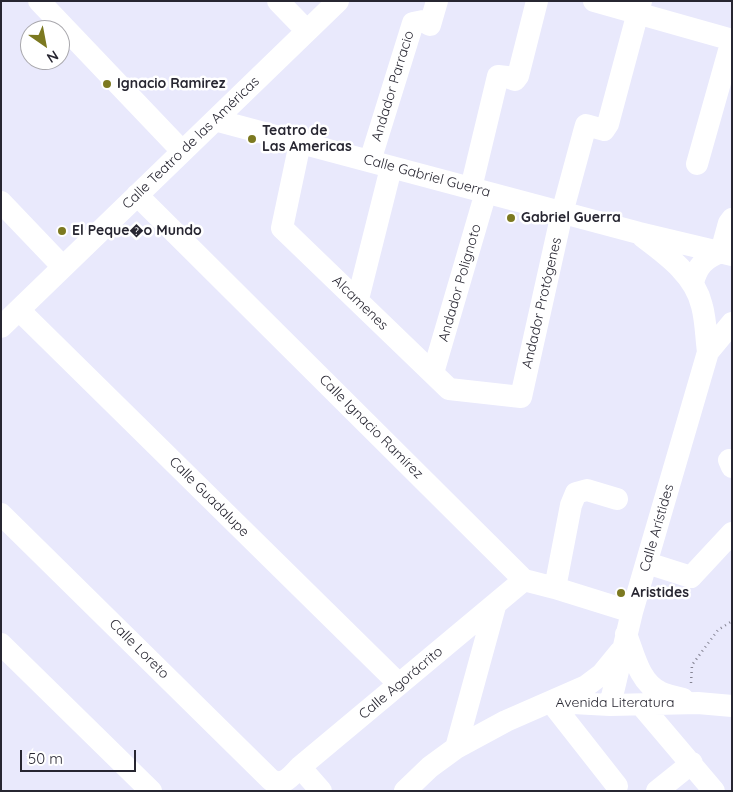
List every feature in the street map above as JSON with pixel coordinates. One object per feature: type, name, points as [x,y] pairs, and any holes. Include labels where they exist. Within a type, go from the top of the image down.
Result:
[{"type":"street","points":[[39,1],[182,152]]},
{"type":"street","points":[[278,1],[307,32]]},
{"type":"street","name":"Calle Teatro de las Américas","points":[[1,327],[338,1]]},
{"type":"street","name":"Andador Parracio","points":[[370,161],[412,23],[423,21],[430,25],[437,1]]},
{"type":"street","name":"Andador Polignoto","points":[[433,373],[479,190],[495,84],[498,76],[507,76],[515,80],[518,76],[537,1]]},
{"type":"street","points":[[594,1],[640,7],[732,40],[697,164]]},
{"type":"street","name":"Andador Protógenes","points":[[521,397],[562,213],[586,125],[604,130],[608,124],[640,7]]},
{"type":"street","name":"Calle Gabriel Guerra","points":[[215,120],[638,234],[727,254]]},
{"type":"street","name":"Alcamenes","points":[[300,143],[282,228],[449,389],[521,397]]},
{"type":"street","points":[[358,300],[391,168]]},
{"type":"street","name":"Calle Ignacio Ramírez","points":[[137,195],[524,580]]},
{"type":"street","points":[[1,202],[63,267]]},
{"type":"street","points":[[693,283],[696,272],[702,262],[711,256],[727,254],[729,223],[732,219]]},
{"type":"street","name":"Calle Gabriel Guerra","points":[[638,234],[677,264],[693,283],[702,306]]},
{"type":"street","points":[[702,306],[719,314],[732,314]]},
{"type":"street","name":"Calle Arístides","points":[[702,306],[708,352]]},
{"type":"street","name":"Calle Guadalupe","points":[[19,310],[400,684]]},
{"type":"street","name":"Calle Arístides","points":[[610,705],[632,612],[708,352],[732,323]]},
{"type":"street","points":[[555,588],[571,505],[576,494],[587,490],[617,499]]},
{"type":"street","name":"Calle Loreto","points":[[1,514],[277,784]]},
{"type":"street","points":[[647,563],[691,577],[732,534]]},
{"type":"street","points":[[524,580],[632,612]]},
{"type":"street","name":"Calle Agorácrito","points":[[277,784],[285,782],[300,767],[524,580]]},
{"type":"street","points":[[456,748],[495,606]]},
{"type":"street","points":[[616,789],[551,702],[586,686],[602,674],[624,642],[648,684],[659,692],[698,703]]},
{"type":"street","points":[[1,644],[151,791]]},
{"type":"street","name":"Avenida Literatura","points":[[405,791],[430,767],[456,748],[506,721],[551,702],[610,705],[698,703],[732,706]]},
{"type":"street","points":[[640,704],[714,791]]},
{"type":"street","points":[[657,791],[692,763]]},
{"type":"street","points":[[300,767],[321,791]]},
{"type":"path","points":[[698,703],[691,685],[692,665],[718,630],[732,621]]},
{"type":"place","name":"Ignacio Ramirez","points":[[107,84]]},
{"type":"place","name":"Teatro de Las Americas","points":[[252,139]]},
{"type":"place","name":"Gabriel Guerra","points":[[511,218]]},
{"type":"place","name":"El Peque�o Mundo","points":[[62,231]]},
{"type":"place","name":"Aristides","points":[[621,593]]}]
